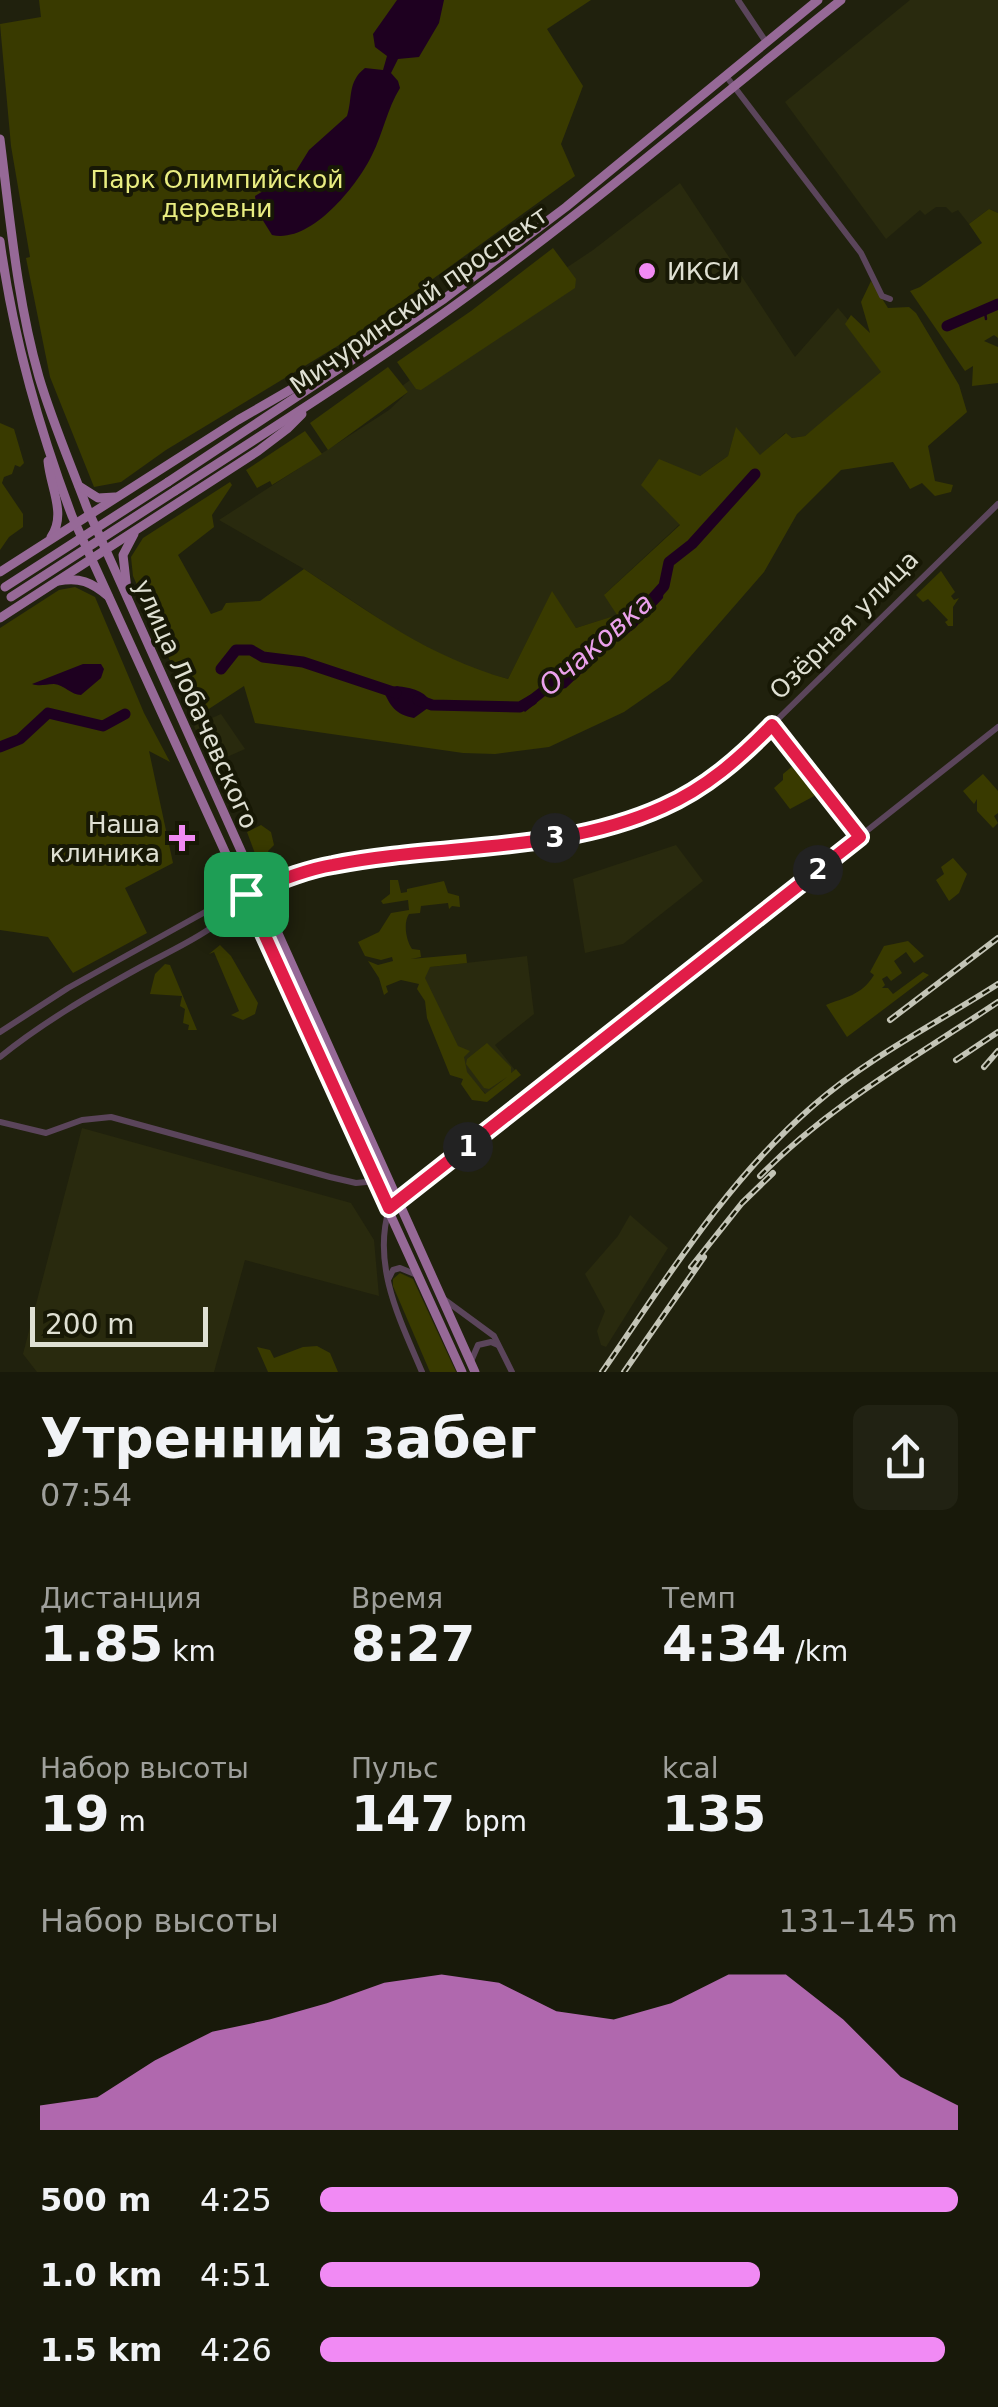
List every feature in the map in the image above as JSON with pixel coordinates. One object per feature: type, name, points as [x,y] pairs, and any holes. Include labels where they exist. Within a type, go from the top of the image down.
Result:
[{"type":"main road","name":"Мичуринский проспект","points":[[0,604],[5,591],[444,300],[542,226],[818,0]]},
{"type":"main road","name":"Мичуринский проспект","points":[[5,591],[175,492],[482,286],[590,204],[840,0]]},
{"type":"main road","name":"улица Лобачевского","points":[[0,139],[18,283],[31,345],[78,485],[258,889],[462,1372]]},
{"type":"main road","name":"улица Лобачевского","points":[[0,242],[17,344],[46,449],[76,525],[376,1181],[438,1291],[474,1369]]},
{"type":"main road","points":[[0,572],[322,371],[353,361]]},
{"type":"main road","points":[[0,618],[288,429],[314,400]]},
{"type":"main road","points":[[46,449],[49,478],[59,511],[56,530],[49,541]]},
{"type":"main road","points":[[138,484],[131,497],[133,509],[144,516],[158,516]]},
{"type":"main road","points":[[78,485],[102,498],[126,492]]},
{"type":"main road","points":[[129,603],[122,561],[137,529]]},
{"type":"main road","points":[[22,559],[39,560],[45,566],[47,574],[41,592]]},
{"type":"main road","points":[[56,581],[82,580],[94,584],[110,598]]},
{"type":"street","points":[[738,0],[766,42]]},
{"type":"street","points":[[726,76],[861,253],[882,296],[890,299]]},
{"type":"street","name":"Озёрная улица","points":[[0,1032],[68,988],[234,896],[334,864],[544,840],[618,825],[664,806],[734,762],[997,506]]},
{"type":"street","points":[[772,725],[860,837]]},
{"type":"street","points":[[422,1372],[388,1294],[385,1222],[393,1206],[998,727]]},
{"type":"street","points":[[0,1056],[60,1014],[191,940],[238,906],[246,894]]},
{"type":"street","points":[[0,1122],[46,1133],[82,1120],[111,1117],[330,1177],[365,1184],[376,1181]]},
{"type":"street","points":[[387,1281],[393,1270],[400,1268],[418,1275]]},
{"type":"street","points":[[438,1291],[450,1306],[494,1336],[512,1372]]},
{"type":"street","points":[[474,1369],[472,1355],[478,1345],[492,1342],[502,1350]]},
{"type":"shaded area","points":[[910,0],[998,0],[998,213],[989,209],[969,224],[958,210],[952,213],[946,207],[936,207],[925,215],[920,210],[886,239],[785,102]]},
{"type":"shaded area","points":[[680,183],[795,357],[838,308],[892,372],[805,436],[792,438],[785,433],[760,456],[736,428],[728,456],[700,476],[680,524],[605,594],[618,615],[576,628],[552,592],[508,679],[464,667],[399,632],[304,569],[219,520],[389,410],[408,392],[402,386]]},
{"type":"shaded area","points":[[221,714],[245,749],[211,764],[194,726]]},
{"type":"shaded area","points":[[676,845],[703,881],[623,944],[585,953],[573,879]]},
{"type":"shaded area","points":[[527,956],[534,1014],[495,1045],[515,1070],[486,1094],[459,1067],[421,968]]},
{"type":"shaded area","points":[[82,1128],[351,1203],[374,1240],[379,1296],[245,1260],[214,1372],[37,1372],[23,1354]]},
{"type":"shaded area","points":[[630,1215],[668,1248],[606,1347],[601,1345],[597,1331],[605,1311],[585,1274],[618,1236]]},
{"type":"green space","name":"Парк Олимпийской деревни","points":[[39,0],[591,0],[547,29],[583,86],[561,144],[575,176],[354,336],[166,450],[121,482],[94,487],[50,377],[26,258],[30,257],[11,146],[0,24],[41,17]]},
{"type":"green space","points":[[989,209],[998,213],[998,338],[994,335],[984,341],[998,347],[998,383],[972,386],[973,366],[965,371],[910,291],[982,243],[969,224]]},
{"type":"green space","points":[[553,248],[576,279],[575,288],[421,390],[416,389],[397,362]]},
{"type":"green space","points":[[871,281],[888,308],[909,307],[916,313],[959,385],[967,412],[928,446],[935,481],[953,485],[951,492],[935,496],[922,483],[910,489],[893,462],[841,470],[797,514],[764,572],[670,680],[624,712],[549,747],[495,754],[463,753],[255,723],[244,686],[195,718],[133,576],[131,557],[143,538],[230,482],[232,485],[212,515],[214,527],[178,555],[211,614],[222,610],[226,603],[260,601],[304,569],[427,646],[508,679],[552,591],[576,628],[617,615],[604,595],[680,525],[641,485],[659,459],[700,476],[728,456],[736,427],[760,455],[786,433],[792,438],[805,436],[881,372],[845,324],[851,315],[870,333],[861,302]]},
{"type":"green space","points":[[388,367],[408,392],[328,450],[310,423]]},
{"type":"green space","points":[[0,423],[14,429],[24,463],[20,467],[15,465],[2,483],[23,514],[23,527],[0,550]]},
{"type":"green space","points":[[305,431],[322,454],[272,485],[270,481],[257,488],[246,470]]},
{"type":"green space","points":[[941,571],[955,592],[951,596],[954,600],[959,598],[953,607],[953,626],[948,626],[948,620],[928,599],[923,602],[916,595]]},
{"type":"green space","points":[[75,587],[95,597],[144,713],[170,762],[149,751],[173,863],[125,888],[147,933],[73,973],[48,937],[0,930],[0,628],[59,590]]},
{"type":"green space","points":[[800,760],[804,775],[818,794],[790,809],[774,788]]},
{"type":"green space","points":[[983,774],[998,791],[998,813],[994,816],[998,823],[993,828],[977,811],[977,799],[974,804],[963,791]]},
{"type":"green space","points":[[261,825],[271,832],[274,845],[268,851],[275,865],[270,870],[260,867],[247,832]]},
{"type":"green space","points":[[953,858],[967,874],[959,893],[949,901],[936,880],[944,874],[941,867]]},
{"type":"green space","points":[[390,880],[398,880],[401,893],[444,881],[448,893],[459,896],[460,907],[449,909],[448,903],[421,906],[420,913],[409,914],[406,931],[412,949],[420,950],[421,957],[411,959],[466,954],[467,963],[430,967],[425,978],[458,1046],[470,1051],[464,1057],[467,1072],[485,1094],[507,1077],[489,1089],[484,1088],[466,1064],[487,1043],[511,1067],[511,1073],[516,1069],[521,1075],[487,1102],[472,1100],[461,1084],[463,1079],[450,1075],[427,1018],[425,1001],[417,989],[419,984],[401,980],[386,986],[388,992],[384,995],[368,961],[378,965],[393,961],[392,957],[381,960],[365,956],[358,942],[379,932],[391,913],[409,910],[408,900],[383,904],[381,901],[390,894]]},
{"type":"green space","points":[[908,941],[924,956],[914,963],[906,952],[894,961],[902,973],[891,981],[887,976],[882,979],[882,988],[893,994],[923,972],[929,975],[847,1037],[826,1005],[864,987],[874,975],[870,972],[884,946]]},
{"type":"green space","points":[[220,945],[231,956],[258,1003],[255,1014],[243,1020],[231,1015],[239,1011],[214,952],[209,954]]},
{"type":"green space","points":[[165,964],[170,965],[197,1030],[188,1030],[189,1025],[183,1023],[182,996],[150,994],[155,974]]},
{"type":"green space","points":[[400,1273],[413,1279],[456,1372],[430,1372],[393,1286],[393,1279]]},
{"type":"green space","points":[[317,1346],[330,1353],[338,1372],[268,1372],[257,1347],[270,1350],[274,1358]]},
{"type":"water","points":[[397,0],[444,0],[439,23],[419,57],[398,59],[391,73],[400,88],[372,155],[356,182],[317,222],[302,231],[272,235],[257,211],[255,196],[296,171],[309,150],[347,116],[359,73],[365,68],[383,70],[387,56],[375,47],[373,34]]},
{"type":"water","points":[[664,586],[663,598],[636,627],[621,639],[603,645],[566,688],[550,692],[525,712],[520,707],[585,644],[620,630]]},
{"type":"water","points":[[83,664],[101,664],[104,669],[101,678],[81,695],[54,684],[32,684]]},
{"type":"water","points":[[397,686],[422,693],[432,705],[414,718],[398,712],[383,689]]},
{"type":"waterway","name":"Очаковка","points":[[947,326],[998,304]]},
{"type":"waterway","points":[[985,312],[986,319]]},
{"type":"waterway","name":"Очаковка","points":[[645,607],[664,586],[669,562],[692,544],[755,474]]},
{"type":"waterway","name":"Очаковка","points":[[221,669],[236,650],[251,650],[263,657],[303,662],[396,693]]},
{"type":"waterway","name":"Очаковка","points":[[418,700],[432,705],[520,707],[532,700]]},
{"type":"waterway","name":"Очаковка","points":[[0,747],[20,739],[48,713],[103,726],[125,714]]},
{"type":"railway","points":[[890,1020],[998,938]]},
{"type":"railway","points":[[602,1372],[700,1231],[783,1134],[857,1071],[998,984]]},
{"type":"railway","points":[[760,1176],[844,1104],[998,1002]]},
{"type":"railway","points":[[956,1060],[998,1032]]},
{"type":"railway","points":[[984,1067],[998,1051]]},
{"type":"railway","points":[[691,1267],[742,1203],[773,1173]]},
{"type":"railway","points":[[624,1372],[704,1257]]},
{"type":"place","name":"ИКСИ","points":[[647,271]]},
{"type":"place","name":"Наша клиника","points":[[182,838]]},
{"type":"route","points":[[772,725],[860,837],[389,1208],[246,894],[334,864],[560,838],[618,825],[705,783],[734,762],[772,725]]}]
